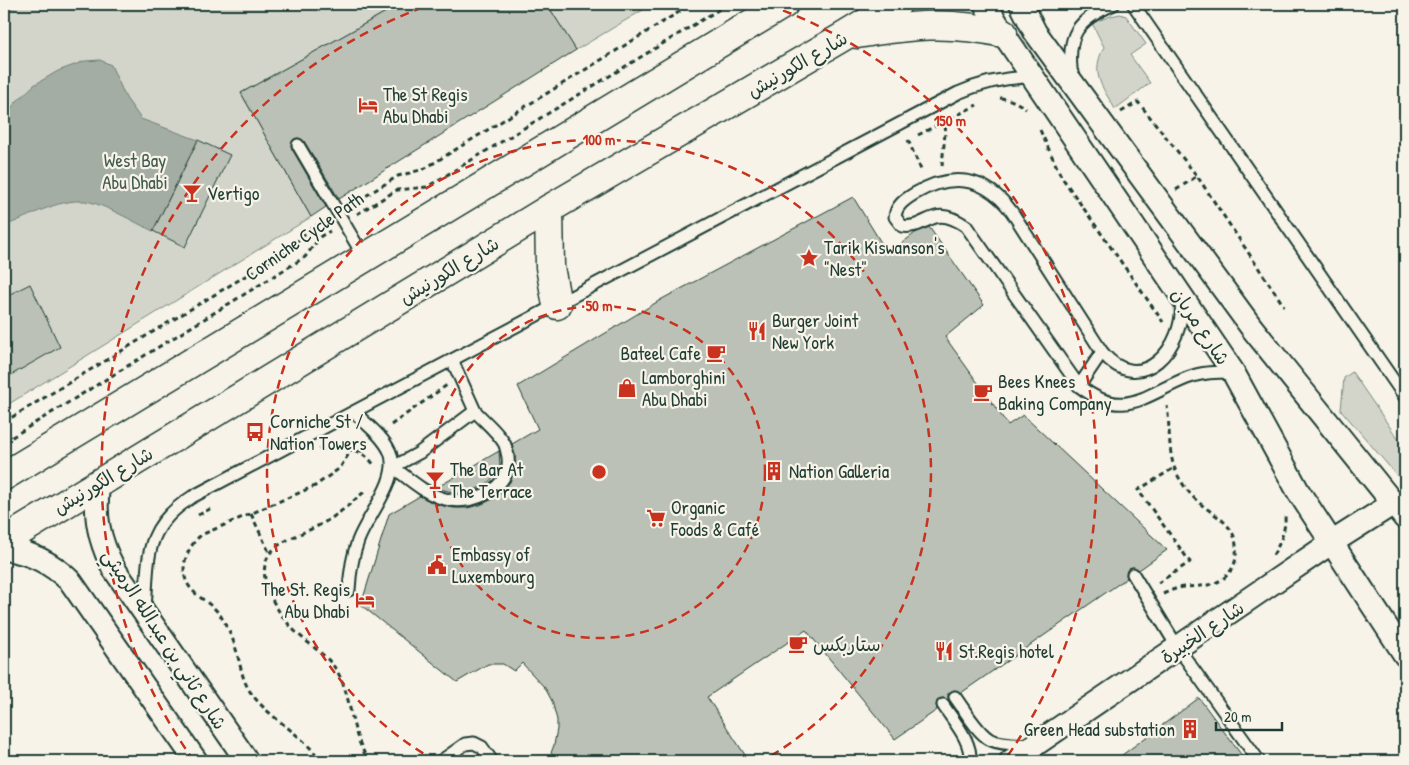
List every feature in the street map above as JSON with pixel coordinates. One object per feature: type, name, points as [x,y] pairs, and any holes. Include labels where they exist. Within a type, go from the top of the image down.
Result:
[{"type":"main road","points":[[4,476],[784,4]]},
{"type":"main road","name":"شارع الكورنيش","points":[[4,541],[549,210],[896,4]]},
{"type":"main road","points":[[846,35],[903,26],[945,24],[1003,33]]},
{"type":"main road","points":[[549,210],[550,257],[557,305]]},
{"type":"street","name":"شارع مربان","points":[[985,4],[1233,372],[1298,491],[1405,656]]},
{"type":"street","name":"شارع مربان","points":[[1021,4],[1035,32],[1252,328],[1399,511]]},
{"type":"street","name":"شارع ثاني بن عبدالله الرميثي","points":[[99,483],[96,509],[100,539],[106,555],[247,761]]},
{"type":"street","name":"شارع الخبيرة","points":[[1022,756],[1331,543],[1399,511]]},
{"type":"street","points":[[4,549],[22,552],[41,559],[62,573],[71,582],[196,761]]},
{"type":"lane","points":[[1075,88],[1071,60],[1074,36],[1085,20],[1114,4]]},
{"type":"lane","points":[[1133,4],[1405,397]]},
{"type":"lane","points":[[145,614],[150,553],[156,531],[170,513],[192,497],[958,93],[999,79],[1033,77]]},
{"type":"lane","points":[[298,145],[364,257]]},
{"type":"lane","points":[[1180,295],[1181,318],[1174,340],[1162,359],[1146,368],[1136,370],[1116,366],[1102,352],[1004,200],[992,191],[980,184],[961,181],[941,182],[909,197],[896,210],[895,217],[902,226],[908,227],[931,217],[941,216],[950,217],[966,226],[1079,386],[1100,399],[1112,403],[1136,402],[1193,376],[1205,373],[1233,372]]},
{"type":"lane","points":[[1079,386],[1102,352]]},
{"type":"lane","points":[[393,467],[429,493],[446,500],[457,501],[472,498],[494,489],[505,478],[509,465],[504,443],[475,411],[452,360]]},
{"type":"lane","points":[[393,467],[419,453],[475,411]]},
{"type":"lane","points":[[349,590],[350,573],[356,547],[367,522],[377,508],[393,467],[390,452],[378,435],[354,412]]},
{"type":"lane","points":[[1133,574],[1178,648],[1259,761]]},
{"type":"lane","points":[[955,697],[983,734],[992,740],[1008,744],[1022,756]]},
{"type":"lane","points":[[944,706],[966,740],[971,756],[970,761]]},
{"type":"lane","points":[[440,761],[465,744],[474,743],[482,747],[492,761]]},
{"type":"path","name":"Corniche Cycle Path","points":[[4,442],[305,257],[321,236],[344,222],[397,190],[427,187],[728,4]]},
{"type":"path","points":[[993,99],[1009,99],[1019,103],[1030,114]]},
{"type":"path","points":[[902,144],[983,102]]},
{"type":"path","points":[[1116,115],[1138,102],[1197,176],[1284,306]]},
{"type":"path","points":[[941,182],[946,122]]},
{"type":"path","points":[[1037,125],[1060,176],[1144,293],[1174,340]]},
{"type":"path","points":[[908,140],[929,186]]},
{"type":"path","points":[[1160,201],[1197,176]]},
{"type":"path","points":[[378,435],[460,375]]},
{"type":"path","points":[[1161,595],[1174,589],[1207,586],[1217,582],[1232,570],[1237,548],[1231,529],[1223,520],[1193,497],[1182,483],[1174,468],[1171,459],[1167,403]]},
{"type":"path","points":[[311,454],[319,450],[340,447],[360,452],[368,457],[374,464],[375,470]]},
{"type":"path","points":[[317,756],[310,747],[267,711],[250,691],[241,671],[228,627],[221,615],[194,592],[185,578],[184,561],[187,551],[193,542],[208,531],[315,486],[340,468],[351,450]]},
{"type":"path","points":[[1154,586],[1190,562],[1138,490],[1174,468]]},
{"type":"path","points":[[368,488],[338,514],[324,523],[276,546],[265,564],[264,574],[272,599],[290,627],[319,650],[337,672],[346,692],[356,734],[368,761]]},
{"type":"path","points":[[193,518],[218,504]]},
{"type":"path","points":[[1267,561],[1282,538],[1285,521],[1284,507]]},
{"type":"path","points":[[251,514],[270,554]]},
{"type":"path","points":[[1158,590],[1165,601]]},
{"type":"green space","name":"West Bay Abu Dhabi","points":[[21,4],[400,4],[241,93],[311,217],[4,407],[4,12]]},
{"type":"green space","points":[[547,4],[653,4],[576,50]]},
{"type":"green space","points":[[1120,14],[1126,16],[1146,44],[1130,55],[1150,83],[1115,109],[1099,80],[1098,65],[1104,47],[1092,23]]},
{"type":"green space","points":[[1352,372],[1405,449],[1405,485],[1341,410],[1344,378]]},
{"type":"shaded area","points":[[100,60],[111,65],[126,98],[141,119],[198,140],[153,231],[110,209],[85,201],[74,201],[43,209],[4,226],[4,118],[16,102],[34,85],[58,71],[85,61]]},
{"type":"building","name":"The St Regis Abu Dhabi","points":[[400,4],[547,4],[576,50],[339,199],[304,141],[298,138],[294,139],[291,145],[292,149],[326,207],[311,217],[241,93]]},
{"type":"building","points":[[198,140],[230,155],[185,247],[153,231]]},
{"type":"building","name":"Nation Galleria","points":[[853,197],[888,254],[915,233],[929,227],[984,305],[945,337],[1008,425],[1023,415],[1167,550],[1139,570],[1133,567],[1129,568],[1126,574],[1127,578],[961,693],[954,690],[948,693],[948,700],[938,699],[937,710],[895,739],[806,630],[707,697],[749,761],[558,761],[551,753],[557,729],[557,720],[552,701],[545,688],[522,663],[514,671],[503,664],[488,664],[457,682],[361,605],[389,514],[420,496],[435,504],[454,508],[480,505],[493,499],[510,482],[515,468],[512,444],[538,429],[518,386],[662,299]]},
{"type":"building","points":[[30,284],[60,347],[4,379],[4,297]]},
{"type":"building","points":[[499,451],[500,466],[497,474],[484,486],[466,493],[456,493],[436,488]]},
{"type":"building","name":"Green Head substation","points":[[1199,698],[1246,761],[1114,761]]},
{"type":"place","name":"The St Regis Abu Dhabi","points":[[368,105]]},
{"type":"place","name":"Vertigo","points":[[192,193]]},
{"type":"place","name":"Tarik Kiswanson's \"Nest\"","points":[[809,258]]},
{"type":"place","name":"Burger Joint New York","points":[[757,331]]},
{"type":"place","name":"Bateel Cafe","points":[[716,353]]},
{"type":"place","name":"Lamborghini Abu Dhabi","points":[[627,388]]},
{"type":"place","name":"Bees Knees Baking Company","points":[[983,392]]},
{"type":"place","name":"Corniche St / Nation Towers","points":[[255,432]]},
{"type":"place","name":"Nation Galleria","points":[[774,471]]},
{"type":"place","name":"The Bar At The Terrace","points":[[435,480]]},
{"type":"place","name":"Organic Foods & Café","points":[[656,518]]},
{"type":"place","name":"Embassy of Luxembourg","points":[[437,565]]},
{"type":"place","name":"The St. Regis Abu Dhabi","points":[[365,600]]},
{"type":"place","name":"ستاربكس","points":[[798,644]]},
{"type":"place","name":"St.Regis hotel","points":[[944,651]]},
{"type":"place","name":"Green Head substation","points":[[1190,729]]}]
